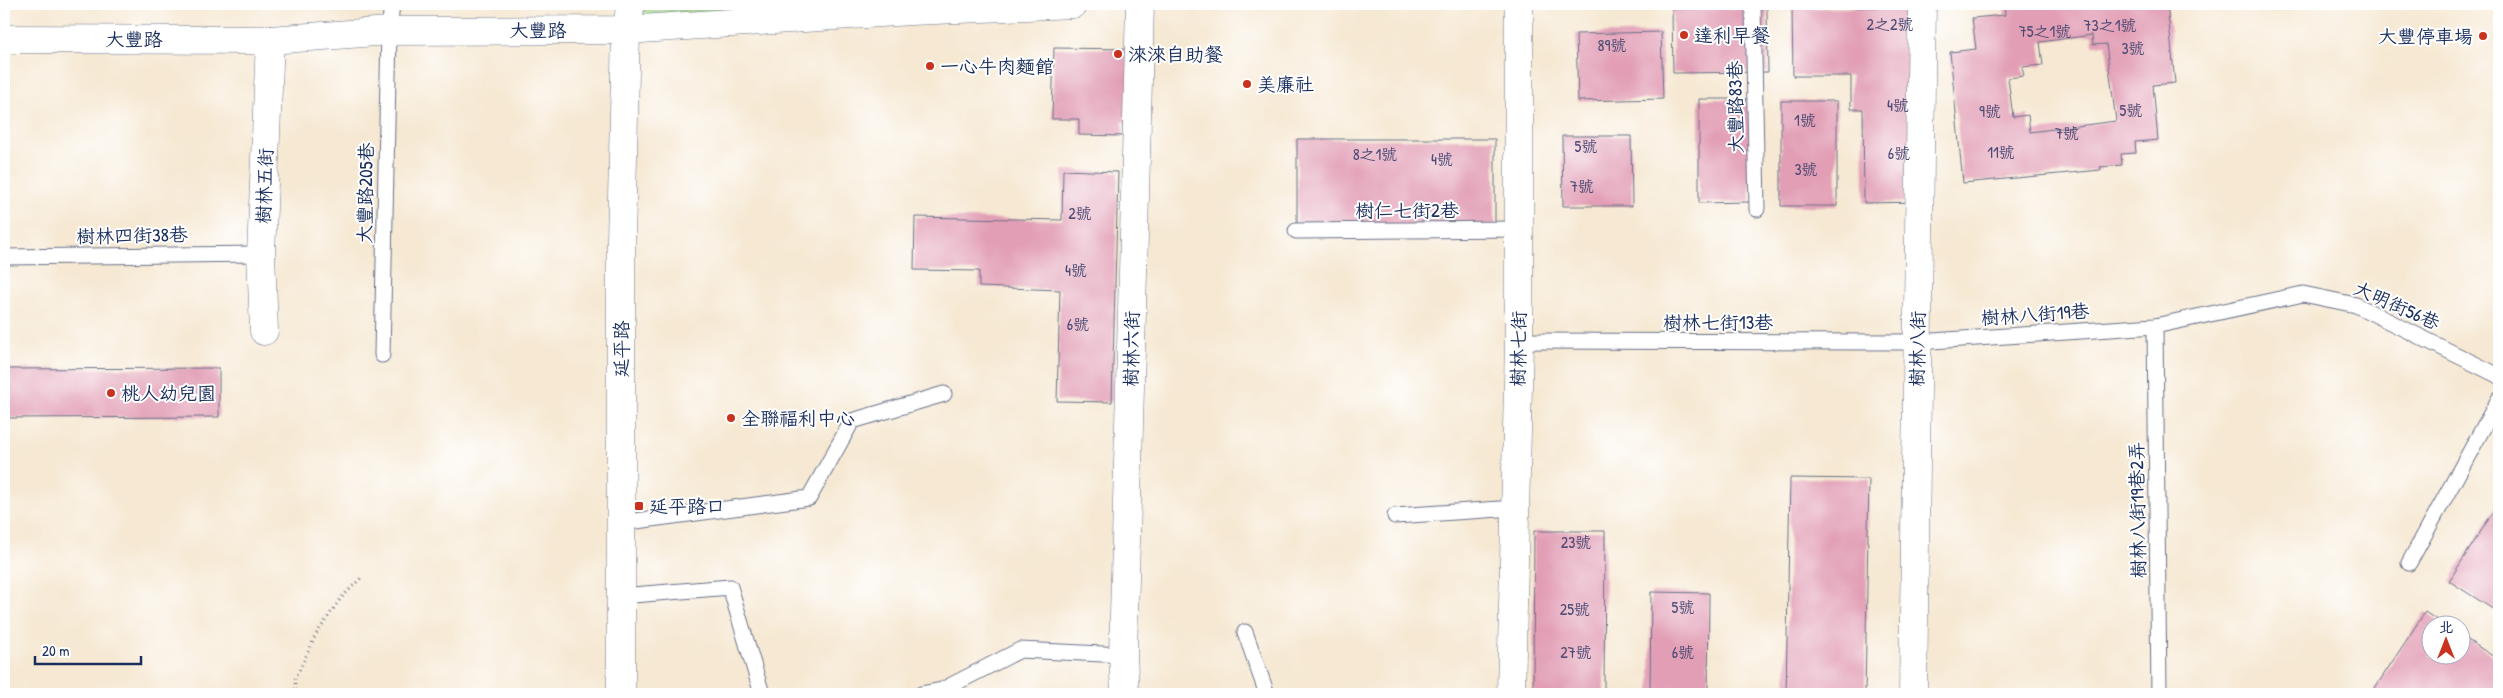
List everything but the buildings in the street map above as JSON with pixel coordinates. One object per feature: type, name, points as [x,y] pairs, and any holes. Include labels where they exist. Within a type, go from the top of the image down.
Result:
[{"type":"street","name":"延平路","points":[[621,694],[621,242],[626,30],[631,4]]},
{"type":"street","name":"大豐路","points":[[4,39],[270,40],[389,31],[626,30],[902,12],[1073,4]]},
{"type":"street","name":"樹林六街","points":[[1125,694],[1123,655],[1140,4]]},
{"type":"street","name":"樹林七街","points":[[1511,694],[1519,341],[1519,4]]},
{"type":"street","name":"樹林八街","points":[[1914,694],[1922,4]]},
{"type":"street","name":"樹林五街","points":[[264,331],[261,254],[270,40]]},
{"type":"lane","name":"大豐路205巷","points":[[382,356],[389,31],[392,4]]},
{"type":"lane","name":"大豐路83巷","points":[[1753,4],[1757,209]]},
{"type":"lane","name":"樹仁七街2巷","points":[[1296,231],[1519,229]]},
{"type":"lane","name":"樹林四街38巷","points":[[4,257],[261,254]]},
{"type":"lane","name":"大明街56巷","points":[[2155,326],[2303,294],[2356,305],[2499,376]]},
{"type":"lane","name":"樹林八街19巷","points":[[1917,342],[2155,326]]},
{"type":"lane","name":"樹林八街19巷2弄","points":[[2155,326],[2159,694]]},
{"type":"lane","name":"樹林七街13巷","points":[[1519,341],[1917,342]]},
{"type":"lane","points":[[621,523],[810,498],[852,421],[944,394]]},
{"type":"lane","points":[[2409,563],[2499,399]]},
{"type":"lane","points":[[1395,516],[1515,508]]},
{"type":"lane","points":[[621,596],[730,588],[762,694]]},
{"type":"lane","points":[[1245,632],[1267,694]]},
{"type":"lane","points":[[921,694],[942,690],[1020,650],[1123,655]]},
{"type":"path","points":[[295,694],[295,678],[317,633],[341,598],[363,576]]},
{"type":"green space","points":[[644,4],[1073,4],[641,17]]},
{"type":"place","name":"達利早餐","points":[[1684,35]]},
{"type":"place","name":"大豐停車場","points":[[2483,36]]},
{"type":"place","name":"淶淶自助餐","points":[[1118,54]]},
{"type":"place","name":"一心牛肉麵館","points":[[930,66]]},
{"type":"place","name":"美廉社","points":[[1247,84]]},
{"type":"place","name":"桃人幼兒園","points":[[111,393]]},
{"type":"place","name":"全聯福利中心","points":[[731,418]]},
{"type":"place","name":"延平路口","points":[[639,506]]}]
